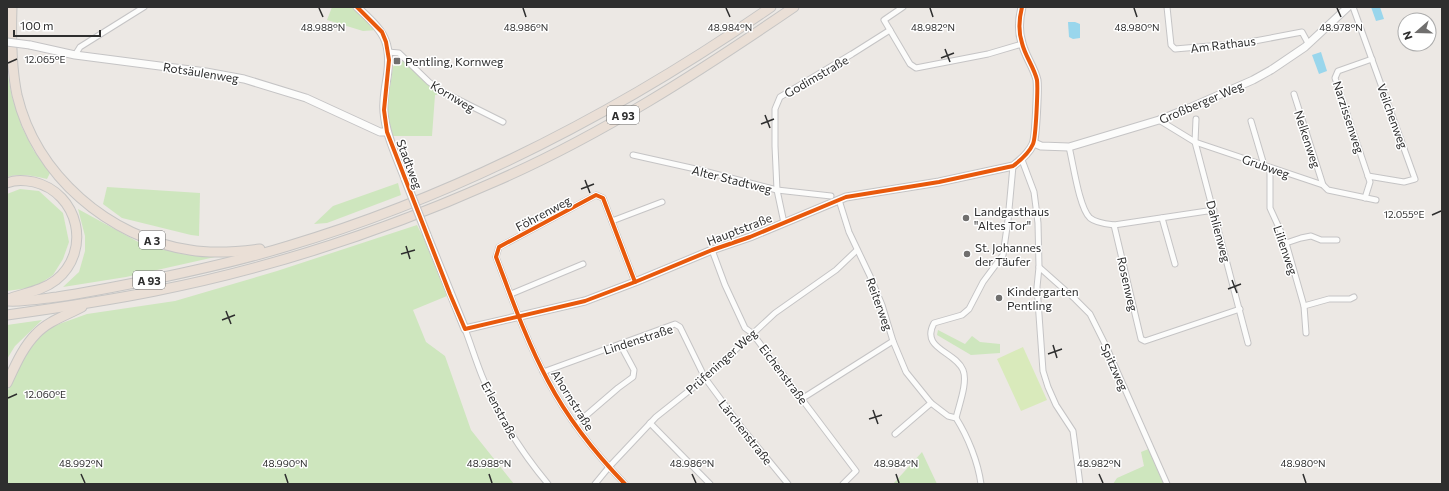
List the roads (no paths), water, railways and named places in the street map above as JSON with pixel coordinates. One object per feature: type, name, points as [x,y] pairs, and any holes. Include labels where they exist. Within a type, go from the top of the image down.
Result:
[{"type":"highway","points":[[7,19],[9,7]]},
{"type":"highway","name":"A 3","points":[[12,7],[11,49],[14,75],[17,95],[27,125],[38,147],[52,168],[87,204],[109,221],[129,231],[162,244],[190,250],[224,252],[289,246]]},
{"type":"highway","name":"A 93","points":[[7,300],[20,302],[79,294],[219,265],[289,246],[422,199],[490,169],[610,109],[693,59],[771,7]]},
{"type":"highway","name":"A 93","points":[[7,315],[89,303],[183,285],[242,271],[308,252],[424,211],[495,182],[565,148],[660,94],[741,44],[794,7]]},
{"type":"highway","name":"A 93","points":[[7,183],[22,180],[44,185],[53,190],[63,199],[71,210],[76,221],[78,234],[76,249],[72,259],[57,280],[38,290],[7,300]]},
{"type":"highway","name":"A 93","points":[[7,383],[19,359],[36,333],[50,323],[89,303]]},
{"type":"street","points":[[75,55],[80,48],[144,7]]},
{"type":"street","name":"Stadtweg","points":[[357,7],[382,32],[386,42],[389,68],[384,110],[387,132],[466,330]]},
{"type":"street","points":[[903,7],[884,20],[910,64],[916,68],[988,54],[1022,44]]},
{"type":"street","points":[[1022,7],[1019,25],[1022,44],[1037,79],[1038,90],[1034,143],[1022,160],[1034,192],[1039,230],[1039,266],[1037,287],[1043,371],[1056,405],[1073,431],[1080,484]]},
{"type":"street","name":"Am Rathaus","points":[[1167,7],[1171,45],[1175,49],[1244,43],[1302,32],[1308,43]]},
{"type":"street","name":"Großberger Weg","points":[[1034,143],[1041,146],[1069,147],[1159,120],[1183,111],[1253,80],[1271,70],[1308,43],[1348,7]]},
{"type":"street","name":"Veilchenweg","points":[[1353,7],[1415,179],[1404,182],[1368,176]]},
{"type":"street","name":"Godimstraße","points":[[784,223],[777,190],[775,109],[780,97],[890,30]]},
{"type":"street","name":"Rotsäulenweg","points":[[7,42],[30,45],[75,55],[206,72],[244,79],[306,98],[380,132],[387,132]]},
{"type":"street","name":"Kornweg","points":[[388,52],[399,53],[429,82],[443,92],[503,122]]},
{"type":"street","name":"Narzissenweg","points":[[1365,198],[1370,182],[1335,78],[1338,71],[1372,59]]},
{"type":"street","name":"Nelkenweg","points":[[1294,94],[1323,185]]},
{"type":"street","name":"Dahlienweg","points":[[1196,119],[1195,142],[1248,343]]},
{"type":"street","name":"Grubweg","points":[[1159,120],[1195,142],[1323,185],[1328,190],[1376,200]]},
{"type":"street","name":"Lilienweg","points":[[1252,121],[1267,167],[1270,208],[1286,243],[1304,306],[1306,333]]},
{"type":"street","points":[[1069,147],[1083,209],[1090,218],[1102,223],[1114,225],[1214,210]]},
{"type":"street","name":"Alter Stadtweg","points":[[633,155],[700,170],[777,190],[831,196]]},
{"type":"street","name":"Hauptstraße","points":[[466,330],[582,302],[712,250],[750,237],[846,197],[934,183],[1013,166],[1022,160]]},
{"type":"street","points":[[981,484],[974,457],[956,418],[965,378],[963,369],[956,360],[936,346],[931,339],[931,330],[934,323],[962,315],[969,309],[983,282],[1003,255],[1013,166]]},
{"type":"street","name":"Föhrenweg","points":[[519,317],[496,257],[500,248],[596,195],[603,198],[635,282]]},
{"type":"street","name":"Reiterweg","points":[[839,200],[849,232],[870,276],[882,306],[893,341],[906,372],[931,403],[948,416],[956,418]]},
{"type":"street","points":[[612,221],[662,202]]},
{"type":"street","points":[[1162,218],[1175,264]]},
{"type":"street","name":"Rosenweg","points":[[1114,225],[1141,339],[1145,341],[1240,309]]},
{"type":"street","points":[[1286,243],[1311,236],[1322,240],[1337,240]]},
{"type":"street","name":"Eichenstraße","points":[[712,250],[725,285],[745,328],[752,333],[803,398],[856,471],[843,484]]},
{"type":"street","name":"Prüfeninger Weg","points":[[595,484],[650,423],[705,378],[775,313],[836,270],[857,250]]},
{"type":"street","points":[[511,294],[583,264]]},
{"type":"street","name":"Spitzweg","points":[[1039,266],[1090,314],[1105,344],[1167,484]]},
{"type":"street","points":[[1304,306],[1329,299],[1350,299],[1354,297]]},
{"type":"street","name":"Ahornstraße","points":[[519,317],[543,372],[575,425],[592,449],[624,484]]},
{"type":"street","name":"Lindenstraße","points":[[543,372],[675,324],[680,327],[705,378]]},
{"type":"street","name":"Erlenstraße","points":[[466,330],[483,377],[508,428],[537,471],[548,484]]},
{"type":"street","points":[[803,398],[893,341]]},
{"type":"street","points":[[575,425],[633,377],[634,370],[620,344]]},
{"type":"street","name":"Lärchenstraße","points":[[705,378],[742,428],[788,484]]},
{"type":"street","points":[[895,434],[931,403]]},
{"type":"street","points":[[650,423],[710,484]]},
{"type":"water","points":[[1371,7],[1380,7],[1384,19],[1376,21]]},
{"type":"water","points":[[1068,22],[1080,24],[1080,38],[1073,39],[1069,37]]},
{"type":"water","points":[[1321,52],[1327,71],[1319,74],[1312,55]]},
{"type":"place","name":"Pentling, Kornweg","points":[[397,61]]},
{"type":"place","name":"Landgasthaus \"Altes Tor\"","points":[[966,218]]},
{"type":"place","name":"St. Johannes der Täufer","points":[[967,254]]},
{"type":"place","name":"Kindergarten Pentling","points":[[999,298]]}]
